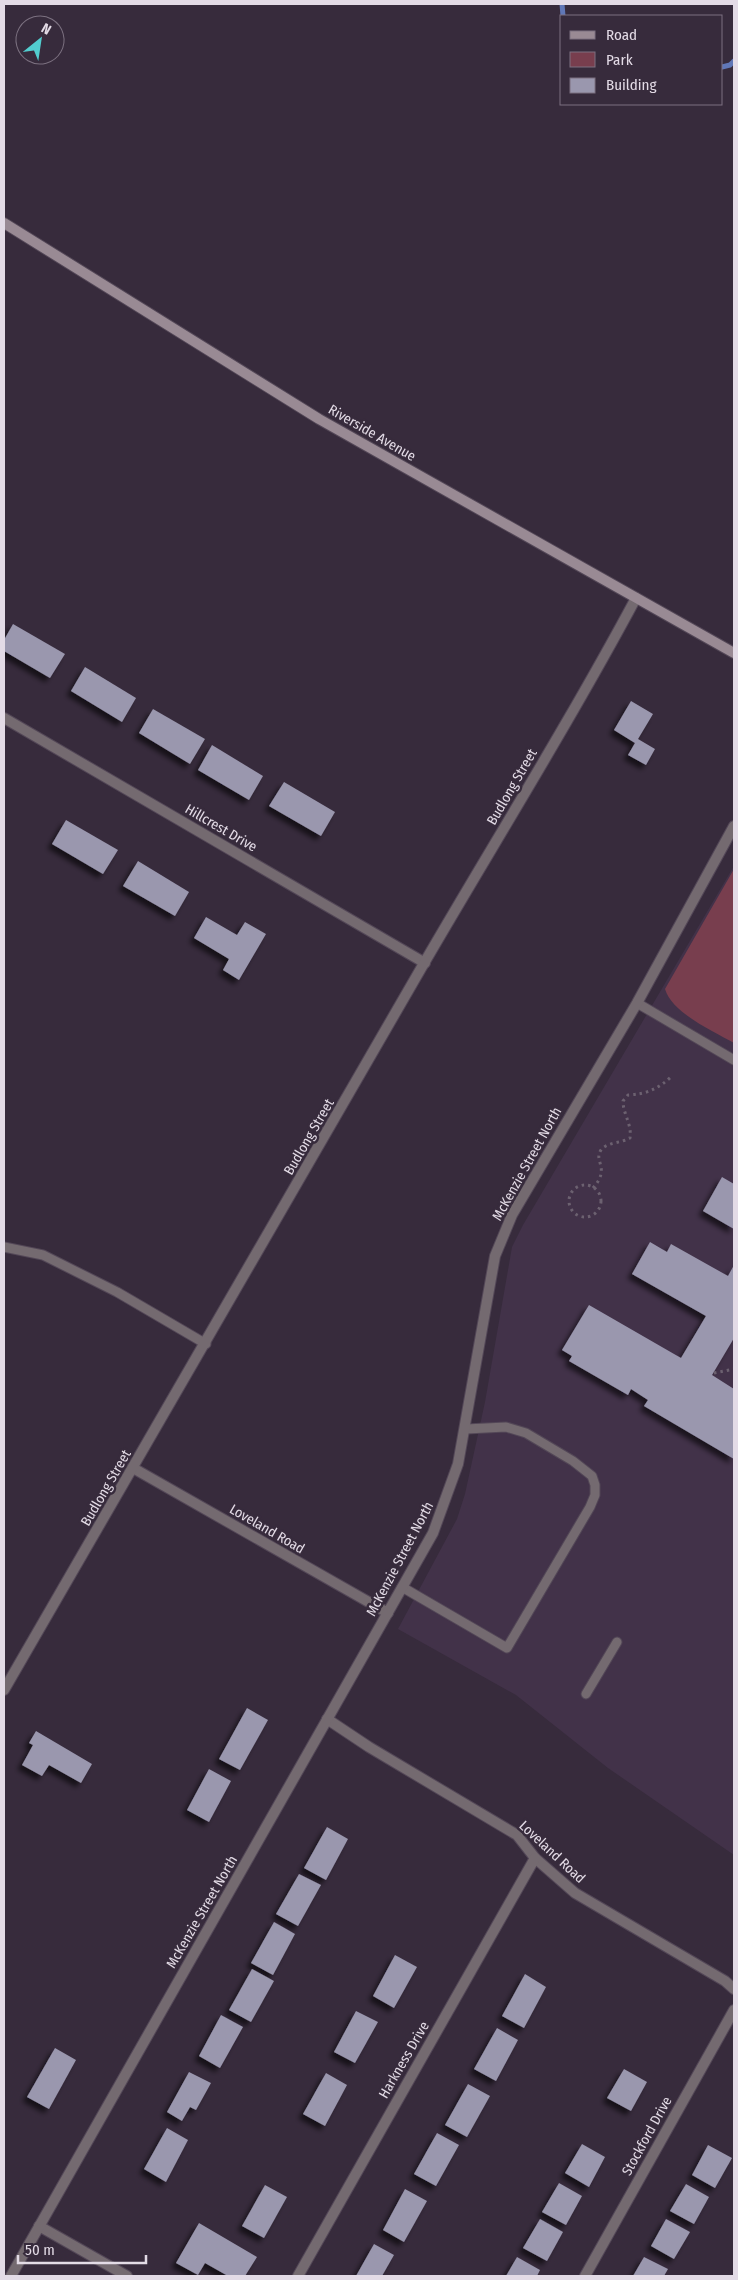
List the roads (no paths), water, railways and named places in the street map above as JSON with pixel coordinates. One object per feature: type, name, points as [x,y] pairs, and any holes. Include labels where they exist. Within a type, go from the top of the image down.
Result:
[{"type":"street","name":"Riverside Avenue","points":[[4,223],[319,418],[734,653]]},
{"type":"street","name":"Budlong Street","points":[[4,1690],[206,1344],[424,963],[603,660],[636,598]]},
{"type":"street","name":"Hillcrest Drive","points":[[4,718],[424,963]]},
{"type":"street","name":"McKenzie Street North","points":[[11,2276],[433,1533],[458,1464],[466,1429],[477,1348],[495,1256],[512,1216],[535,1173],[636,1002],[734,826]]},
{"type":"street","name":"Loveland Road","points":[[134,1468],[388,1614]]},
{"type":"street","name":"Loveland Road","points":[[327,1719],[369,1747],[517,1835],[535,1858],[575,1893],[725,1981],[734,1989]]},
{"type":"street","name":"Harkness Drive","points":[[298,2276],[535,1858]]},
{"type":"street","name":"Stockford Drive","points":[[585,2276],[734,2010]]},
{"type":"street","points":[[39,2226],[127,2276]]},
{"type":"lane","points":[[636,1002],[734,1060]]},
{"type":"lane","points":[[4,1247],[43,1255],[117,1292],[206,1344]]},
{"type":"lane","points":[[402,1587],[507,1648],[590,1507],[595,1485],[592,1476],[573,1461],[526,1433],[506,1427],[466,1429]]},
{"type":"lane","points":[[586,1694],[617,1642]]},
{"type":"waterway","points":[[562,4],[563,15]]},
{"type":"waterway","points":[[723,67],[730,65],[734,61]]}]
